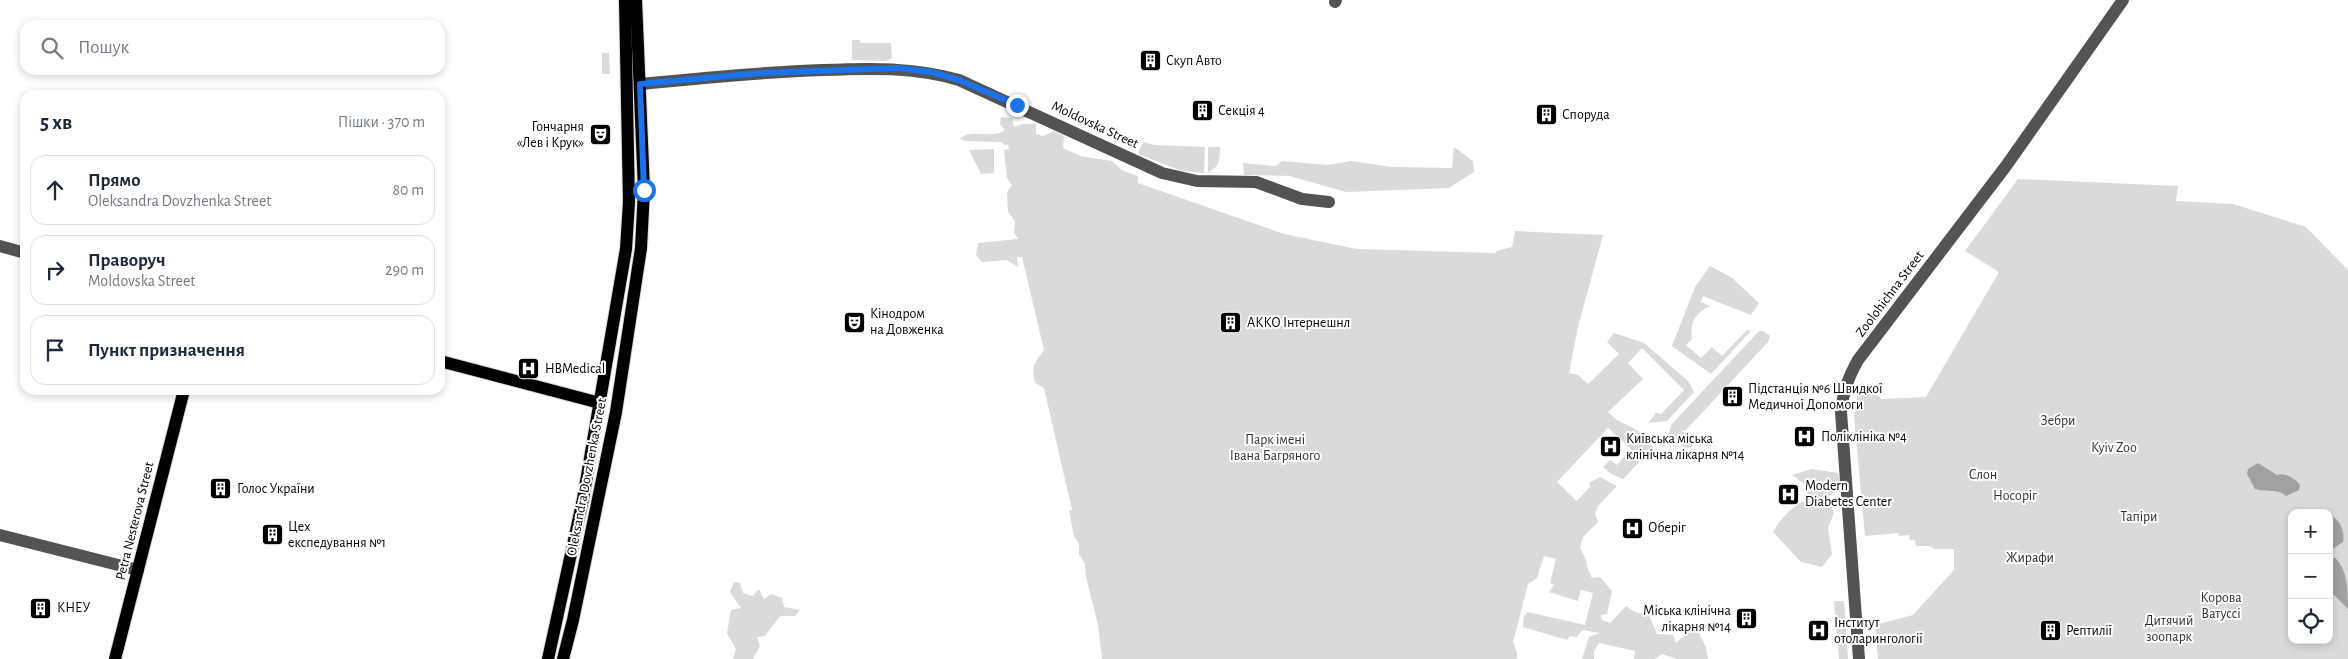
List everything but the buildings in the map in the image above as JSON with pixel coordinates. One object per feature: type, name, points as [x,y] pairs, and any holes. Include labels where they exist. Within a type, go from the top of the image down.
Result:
[{"type":"main road","name":"Oleksandra Dovzhenka Street","points":[[548,659],[559,616],[623,276],[628,226],[628,84],[625,0]]},
{"type":"main road","name":"Oleksandra Dovzhenka Street","points":[[563,659],[574,620],[616,412],[642,248],[644,190],[636,0]]},
{"type":"main road","points":[[445,362],[600,403]]},
{"type":"main road","name":"Petra Nesterova Street","points":[[114,659],[183,395]]},
{"type":"main road","points":[[570,659],[574,620]]},
{"type":"street","name":"Zoolohichna Street","points":[[1859,659],[1841,412],[1844,391],[1849,376],[1858,360],[2006,166],[2123,0]]},
{"type":"street","name":"Moldovska Street","points":[[640,84],[799,71],[897,68],[931,72],[959,80],[1017,105],[1162,173],[1197,181],[1256,182],[1302,200],[1329,202]]},
{"type":"street","points":[[0,246],[20,252]]},
{"type":"street","points":[[0,535],[138,570]]},
{"type":"green space","points":[[852,40],[860,40],[860,43],[891,43],[892,58],[886,61],[852,60]]},
{"type":"green space","points":[[602,53],[609,53],[610,74],[602,74]]},
{"type":"green space","name":"Парк імені Івана Багряного","points":[[1001,117],[1012,118],[1014,127],[1023,124],[1036,124],[1036,134],[1043,136],[1054,131],[1064,136],[1063,148],[1080,156],[1112,161],[1123,171],[1138,176],[1138,183],[1284,234],[1357,249],[1495,253],[1512,247],[1515,231],[1603,235],[1578,327],[1569,373],[1578,375],[1588,384],[1619,354],[1607,342],[1614,333],[1644,343],[1688,381],[1694,392],[1667,421],[1648,423],[1656,413],[1661,414],[1684,390],[1642,348],[1628,363],[1643,379],[1608,412],[1617,420],[1639,431],[1643,442],[1654,447],[1623,479],[1611,474],[1603,467],[1610,460],[1617,465],[1631,449],[1608,428],[1557,482],[1577,501],[1590,487],[1589,483],[1600,477],[1617,486],[1598,506],[1595,514],[1598,522],[1583,537],[1580,548],[1592,578],[1600,577],[1612,591],[1607,614],[1600,615],[1602,620],[1610,623],[1626,606],[1635,612],[1649,615],[1657,634],[1673,635],[1676,643],[1695,626],[1706,647],[1708,659],[1677,659],[1662,654],[1655,659],[1634,659],[1635,651],[1599,643],[1594,651],[1594,659],[1582,659],[1589,637],[1600,633],[1582,630],[1577,637],[1570,636],[1567,640],[1523,627],[1524,616],[1528,612],[1585,625],[1593,593],[1581,590],[1578,601],[1549,592],[1554,585],[1550,583],[1556,559],[1544,556],[1537,578],[1528,584],[1513,642],[1517,659],[1102,659],[1098,625],[1086,577],[1085,564],[1079,554],[1079,544],[1074,536],[1069,510],[1072,510],[1044,388],[1035,383],[1034,365],[1044,350],[1022,257],[1017,257],[1018,267],[1007,260],[982,262],[976,255],[978,243],[1018,239],[1014,233],[1015,221],[1008,212],[1007,192],[1012,185],[1007,178],[1004,150],[1009,149],[1008,144],[1006,146],[1001,142],[965,141],[960,138],[971,134],[1000,133],[1005,130],[1000,124]]},
{"type":"green space","points":[[1143,142],[1155,145],[1205,147],[1204,173],[1182,171],[1138,154]]},
{"type":"green space","points":[[1208,147],[1220,147],[1220,155],[1215,168],[1208,172]]},
{"type":"green space","points":[[1454,147],[1473,161],[1474,172],[1449,188],[1346,192],[1289,176],[1244,175],[1243,163],[1276,166],[1282,161],[1328,165],[1351,161],[1392,167],[1452,168]]},
{"type":"green space","points":[[994,149],[994,173],[981,174],[969,150]]},
{"type":"green space","name":"Kyiv Zoo","points":[[2018,179],[2178,186],[2176,201],[2233,204],[2306,227],[2348,270],[2348,659],[1878,659],[1875,625],[1913,615],[1954,570],[1954,549],[1934,549],[1930,546],[1916,546],[1915,540],[1910,540],[1909,535],[1899,536],[1898,533],[1865,536],[1854,416],[1857,397],[1862,384],[1882,399],[1926,397],[1999,272],[1965,251]]},
{"type":"green space","points":[[1710,266],[1731,277],[1759,303],[1751,315],[1703,296],[1701,302],[1710,306],[1697,315],[1692,327],[1692,339],[1686,345],[1701,358],[1712,347],[1722,356],[1747,330],[1751,331],[1711,374],[1672,346],[1695,287]]},
{"type":"green space","points":[[1759,331],[1763,331],[1770,336],[1768,342],[1685,431],[1681,430],[1692,442],[1692,447],[1684,448],[1669,433],[1671,425]]},
{"type":"green space","points":[[1812,469],[1838,473],[1841,485],[1827,498],[1834,513],[1828,528],[1832,554],[1822,567],[1801,562],[1773,532],[1787,513],[1807,500],[1809,487],[1792,475]]},
{"type":"green space","points":[[734,582],[740,583],[743,593],[752,596],[759,589],[764,599],[771,594],[782,598],[784,607],[800,610],[795,616],[780,616],[765,636],[757,637],[760,646],[753,659],[733,659],[736,649],[727,633],[731,610],[741,608],[730,592]]},
{"type":"green space","points":[[1834,601],[1844,601],[1848,659],[1839,659]]},
{"type":"shaded area","points":[[2258,463],[2277,475],[2283,474],[2292,478],[2300,485],[2299,490],[2286,496],[2275,491],[2255,489],[2247,474],[2248,469]]},
{"type":"shaded area","points":[[2333,516],[2339,522],[2342,529],[2343,542],[2333,548]]},
{"type":"shaded area","points":[[2334,557],[2345,574],[2348,609],[2333,594]]},
{"type":"place","name":"Скуп Авто","points":[[1150,61]]},
{"type":"place","name":"Секція 4","points":[[1202,111]]},
{"type":"place","name":"Споруда","points":[[1546,115]]},
{"type":"place","name":"Гончарня «Лев і Крук»","points":[[600,135]]},
{"type":"place","name":"Кінодром на Довженка","points":[[854,322]]},
{"type":"place","name":"АККО Інтернешнл","points":[[1231,323]]},
{"type":"place","name":"HBMedical","points":[[529,369]]},
{"type":"place","name":"Підстанція №6 Швидкої Медичної Допомоги","points":[[1732,397]]},
{"type":"place","name":"Поліклініка №4","points":[[1805,437]]},
{"type":"place","name":"Київська міська клінічна лікарня №14","points":[[1610,447]]},
{"type":"place","name":"Голос України","points":[[221,489]]},
{"type":"place","name":"Modern Diabetes Center","points":[[1789,494]]},
{"type":"place","name":"Оберіг","points":[[1632,528]]},
{"type":"place","name":"Цех експедування №1","points":[[272,535]]},
{"type":"place","name":"КНЕУ","points":[[41,608]]},
{"type":"place","name":"Міська клінічна лікарня №14","points":[[1747,619]]},
{"type":"place","name":"Інститут отоларингології","points":[[1818,631]]},
{"type":"place","name":"Рептилії","points":[[2050,631]]},
{"type":"route","points":[[644,190],[640,84],[760,73],[897,68],[931,72],[959,80],[1017,105]]},
{"type":"park label","name":"Зебри","points":[[2058,421]]},
{"type":"park label","name":"Слон","points":[[1983,475]]},
{"type":"park label","name":"Носоріг","points":[[2015,496]]},
{"type":"park label","name":"Тапіри","points":[[2139,517]]},
{"type":"park label","name":"Жирафи","points":[[2030,558]]},
{"type":"park label","name":"Корова Ватуссі","points":[[2221,606]]},
{"type":"park label","name":"Дитячий зоопарк","points":[[2169,630]]}]
